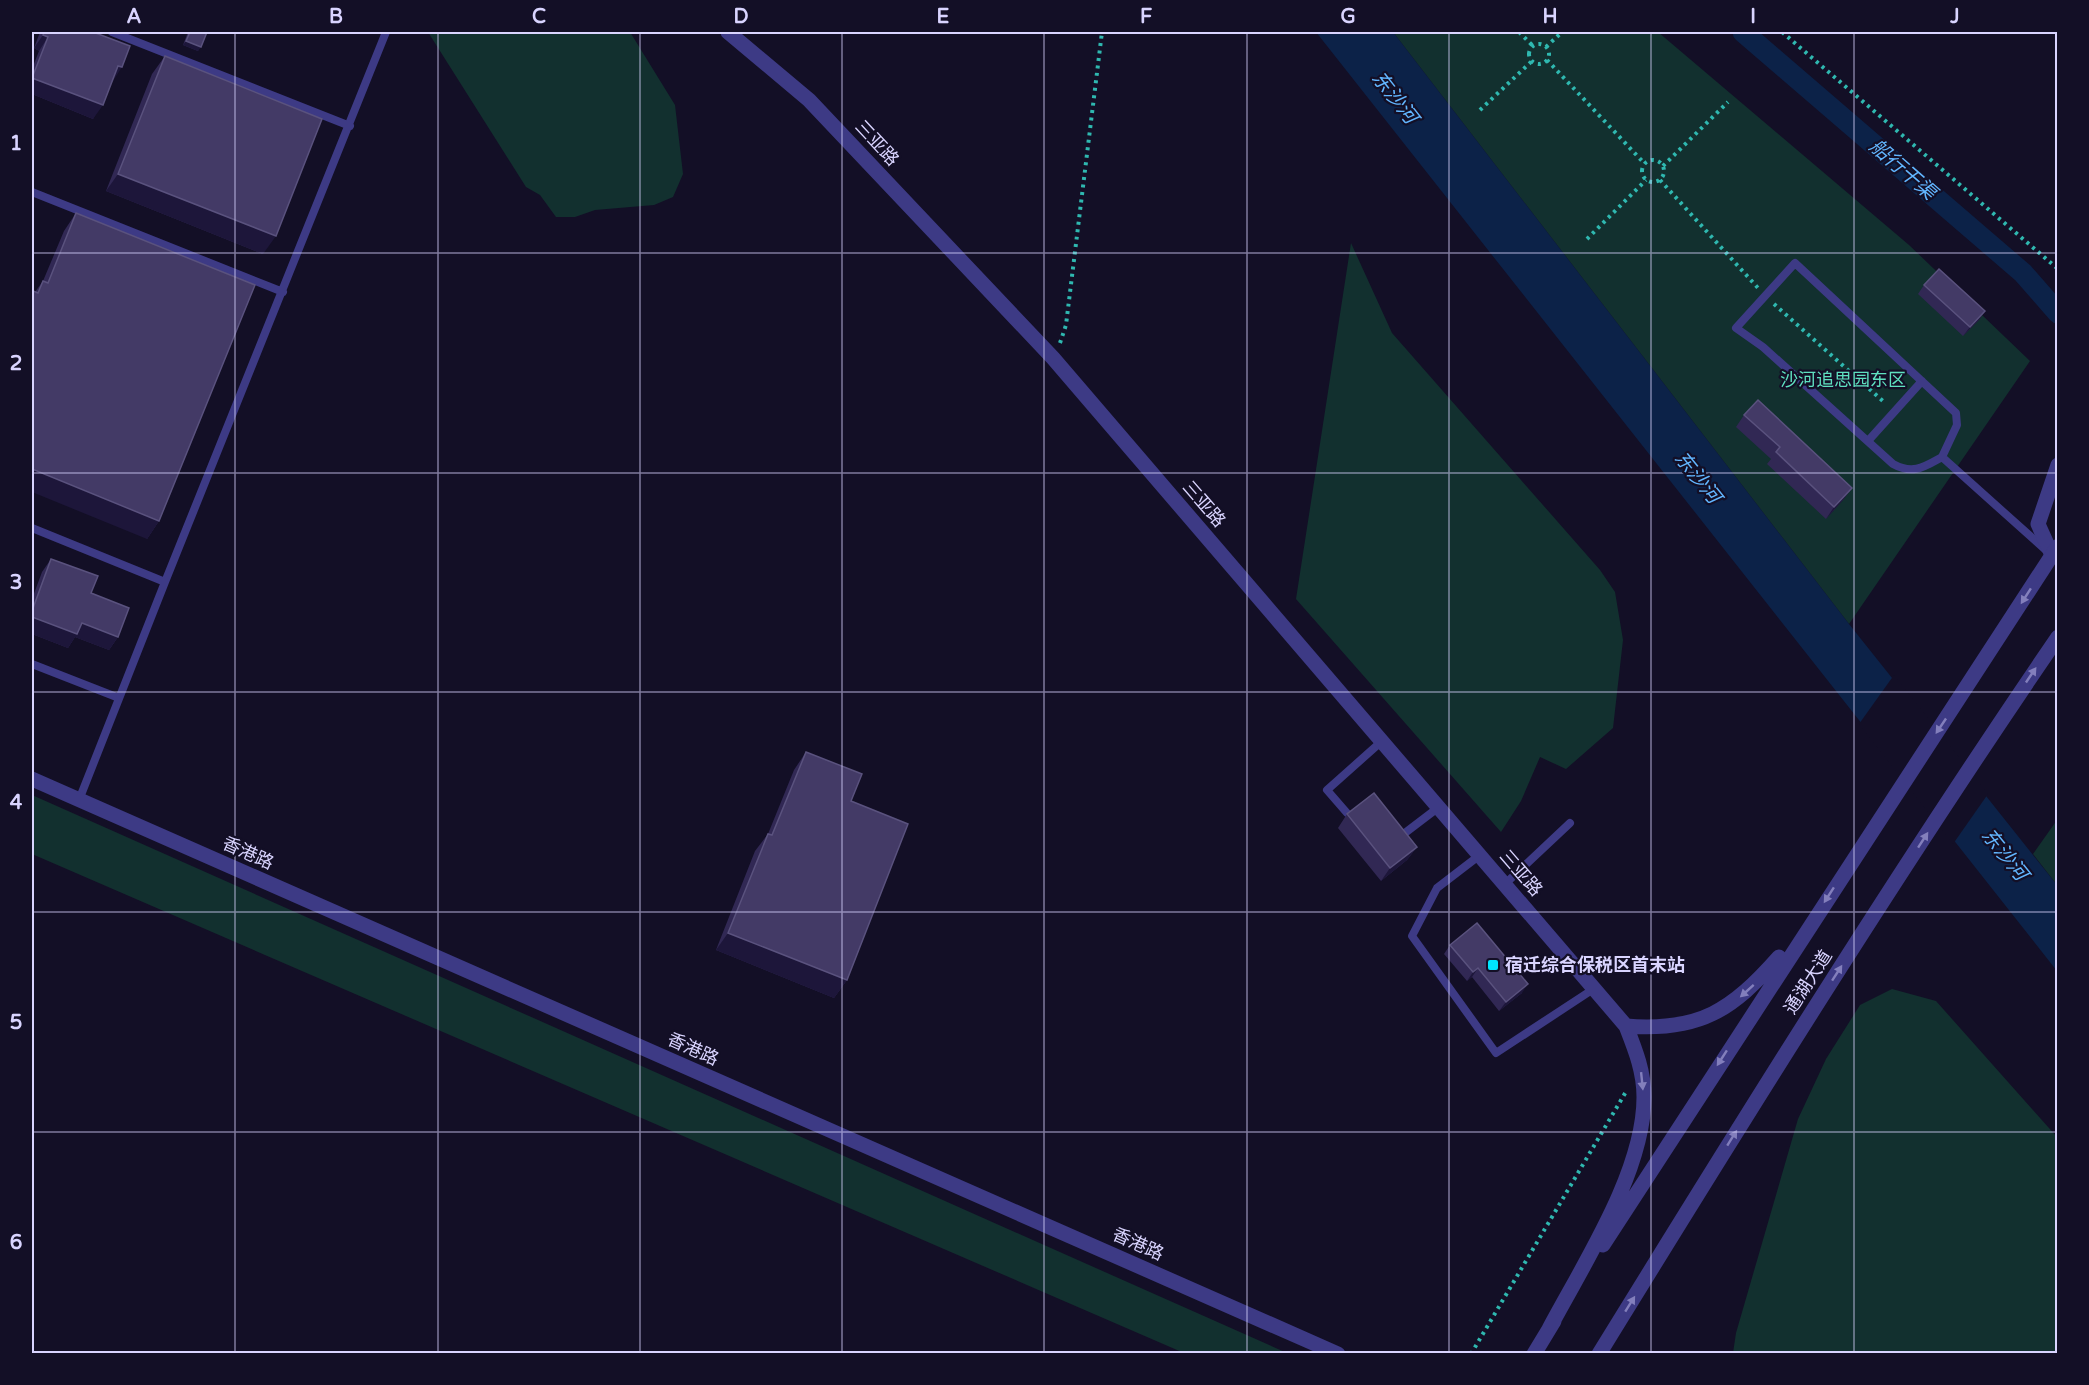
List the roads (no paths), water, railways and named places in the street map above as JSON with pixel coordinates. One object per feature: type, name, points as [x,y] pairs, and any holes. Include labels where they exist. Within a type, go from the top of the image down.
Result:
[{"type":"street","name":"三亚路","points":[[728,32],[809,100],[1053,358],[1626,1026],[1641,1066],[1644,1097],[1632,1165],[1549,1329]]},
{"type":"street","points":[[2056,554],[2038,524],[2058,465]]},
{"type":"street","name":"通湖大道","points":[[1534,1353],[1815,916],[2056,554]]},
{"type":"street","name":"通湖大道","points":[[1599,1353],[1739,1127],[2005,714],[2058,637]]},
{"type":"street","name":"香港路","points":[[32,779],[1338,1353]]},
{"type":"street","points":[[1626,1026],[1676,1025],[1708,1018],[1733,1004],[1757,982],[1815,916]]},
{"type":"lane","points":[[112,32],[350,126]]},
{"type":"lane","points":[[79,800],[386,32]]},
{"type":"lane","points":[[32,192],[282,292]]},
{"type":"lane","points":[[1795,263],[1956,412],[1957,425],[1954,436],[1942,457],[1918,470],[1905,471],[1893,464],[1868,441],[1763,347],[1736,328],[1795,263]]},
{"type":"lane","points":[[1868,441],[1922,381]]},
{"type":"lane","points":[[1942,457],[2056,554]]},
{"type":"lane","points":[[32,528],[165,582]]},
{"type":"lane","points":[[32,664],[119,698]]},
{"type":"lane","points":[[1347,813],[1327,790],[1382,741]]},
{"type":"lane","points":[[1396,840],[1439,807]]},
{"type":"lane","points":[[1505,884],[1570,823]]},
{"type":"lane","points":[[1480,855],[1437,888],[1412,936],[1496,1053],[1595,988]]},
{"type":"water","name":"东沙河","points":[[1316,32],[1393,32],[1849,624],[2057,885],[2057,971]]},
{"type":"waterway","name":"船行干渠","points":[[1743,32],[2023,273],[2058,313]]},
{"type":"place","name":"宿迁综合保税区首末站","points":[[1493,965]]},
{"type":"park label","name":"沙河追思园东区","points":[[1843,380]]}]
